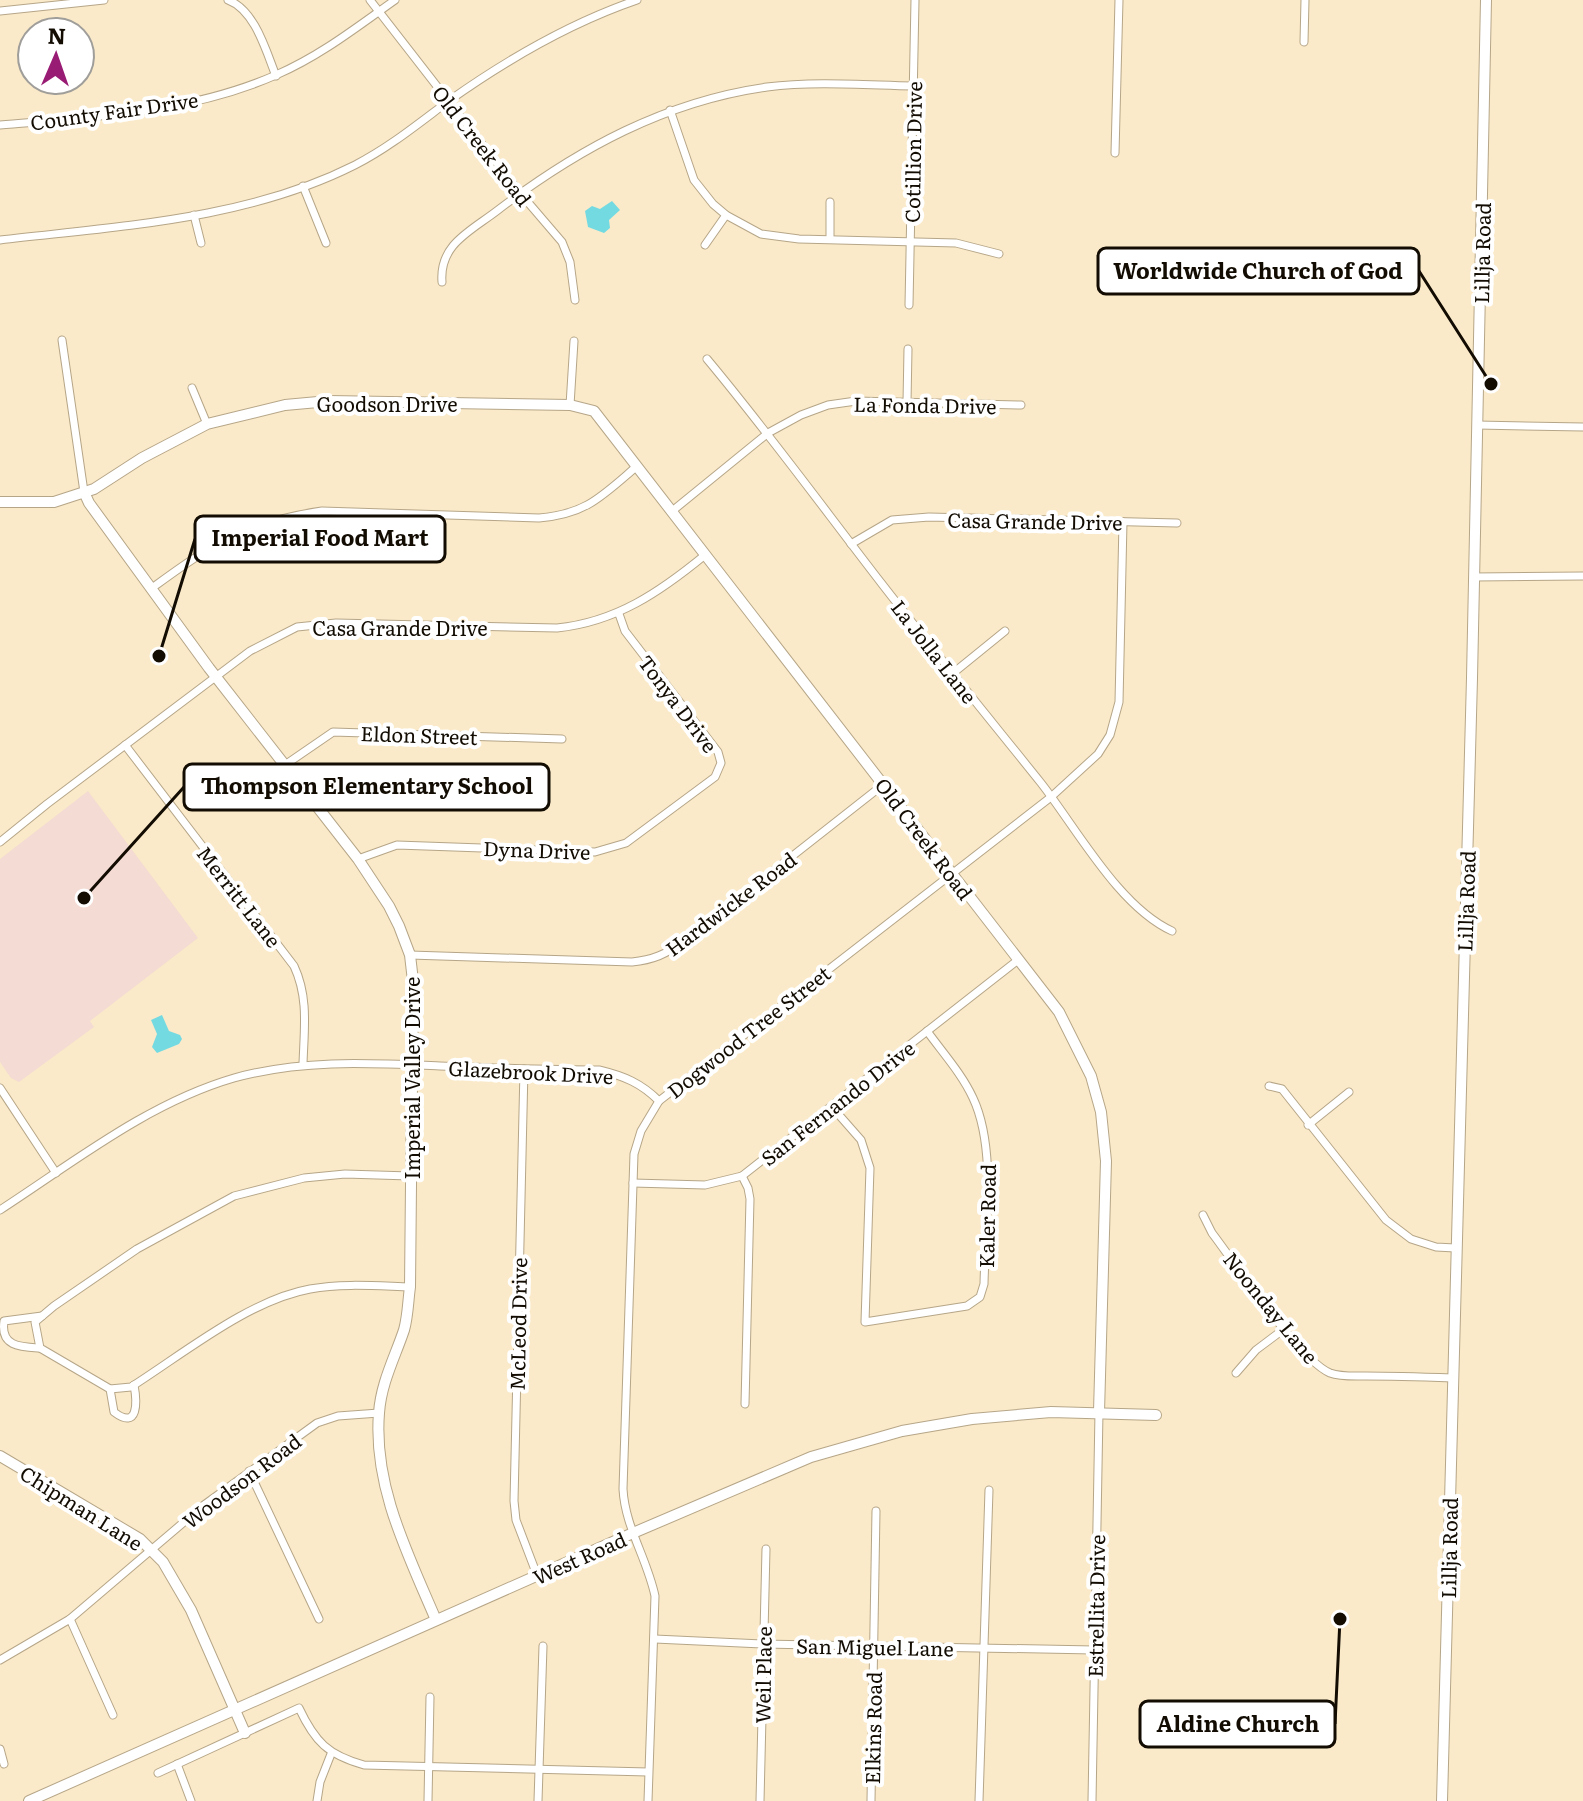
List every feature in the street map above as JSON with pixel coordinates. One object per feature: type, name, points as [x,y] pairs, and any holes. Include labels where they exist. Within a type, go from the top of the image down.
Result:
[{"type":"street","points":[[0,11],[104,0]]},
{"type":"street","points":[[228,0],[236,3],[252,21],[276,76]]},
{"type":"street","name":"Old Creek Road","points":[[370,0],[520,193],[562,242],[570,262],[575,300]]},
{"type":"street","name":"County Fair Drive","points":[[0,125],[173,106],[276,76],[332,46],[395,0]]},
{"type":"street","points":[[0,240],[237,208],[303,186],[366,158],[403,137],[448,102],[535,45],[585,20],[637,0]]},
{"type":"street","name":"Cotillion Drive","points":[[909,305],[915,0]]},
{"type":"street","points":[[1115,153],[1119,0]]},
{"type":"street","points":[[1304,42],[1305,0]]},
{"type":"street","name":"Lillja Road","points":[[1442,1801],[1486,0]]},
{"type":"street","points":[[442,282],[441,267],[448,248],[520,193],[601,141],[670,110],[767,87],[799,84],[913,86]]},
{"type":"street","points":[[670,110],[694,180],[726,215],[761,234],[956,243],[999,254]]},
{"type":"street","points":[[303,186],[326,243]]},
{"type":"street","points":[[830,202],[830,239]]},
{"type":"street","points":[[194,215],[201,243]]},
{"type":"street","points":[[705,245],[726,215]]},
{"type":"street","name":"Imperial Valley Drive","points":[[62,340],[84,492],[89,503],[216,677],[358,859],[389,906],[410,955],[413,981],[410,1287],[405,1327],[383,1389],[379,1440],[386,1493],[436,1620]]},
{"type":"street","points":[[570,405],[574,341]]},
{"type":"street","points":[[907,402],[908,349]]},
{"type":"street","name":"La Jolla Lane","points":[[707,359],[768,433],[1137,910],[1154,923],[1172,931]]},
{"type":"street","points":[[192,388],[207,424]]},
{"type":"street","name":"Goodson Drive","points":[[0,502],[54,502],[94,489],[142,458],[207,424],[285,405],[329,401],[570,405]]},
{"type":"street","name":"La Fonda Drive","points":[[671,512],[768,433],[828,405],[856,401],[1021,405]]},
{"type":"street","name":"Old Creek Road","points":[[570,405],[594,411],[1059,1012],[1091,1076],[1101,1112],[1106,1161],[1099,1412]]},
{"type":"street","points":[[1477,425],[1583,427]]},
{"type":"street","points":[[152,588],[204,549],[256,525],[290,516],[322,511],[539,518],[561,516],[592,505],[636,467]]},
{"type":"street","name":"Casa Grande Drive","points":[[851,544],[892,520],[904,519],[1177,523]]},
{"type":"street","name":"Dogwood Tree Street","points":[[648,1801],[655,1596],[649,1568],[626,1512],[623,1489],[634,1154],[641,1131],[659,1101],[1051,797],[1082,772],[1098,754],[1110,735],[1119,702],[1123,522]]},
{"type":"street","name":"Casa Grande Drive","points":[[0,842],[250,651],[297,627],[318,623],[577,626],[619,614],[663,589],[705,555]]},
{"type":"street","points":[[1474,577],[1583,576]]},
{"type":"street","name":"Tonya Drive","points":[[619,614],[625,631],[718,752],[721,763],[715,777],[700,788]]},
{"type":"street","points":[[952,674],[1005,631]]},
{"type":"street","name":"Eldon Street","points":[[285,765],[333,732],[562,739]]},
{"type":"street","name":"Merritt Lane","points":[[125,745],[294,966],[303,984],[305,1001],[303,1064]]},
{"type":"street","name":"Hardwicke Road","points":[[410,955],[651,960],[683,942],[884,784]]},
{"type":"street","name":"Dyna Drive","points":[[358,859],[397,845],[595,852],[613,849],[626,843],[700,788]]},
{"type":"street","name":"San Fernando Drive","points":[[633,1183],[705,1185],[742,1176],[1018,960]]},
{"type":"street","name":"Kaler Road","points":[[832,1107],[861,1140],[870,1168],[865,1322],[967,1306],[980,1297],[984,1284],[987,1150],[982,1123],[973,1098],[927,1031]]},
{"type":"street","name":"Glazebrook Drive","points":[[0,1210],[169,1104],[232,1079],[303,1064],[326,1062],[599,1070],[638,1083],[659,1101]]},
{"type":"street","name":"McLeod Drive","points":[[524,1069],[514,1501],[516,1520],[537,1575]]},
{"type":"street","points":[[1269,1086],[1282,1089],[1368,1200],[1394,1228],[1428,1245],[1455,1248]]},
{"type":"street","points":[[0,1088],[56,1173]]},
{"type":"street","points":[[1308,1125],[1349,1092]]},
{"type":"street","points":[[40,1348],[35,1322],[57,1304],[137,1249],[234,1196],[304,1178],[345,1174],[410,1176]]},
{"type":"street","points":[[742,1176],[750,1199],[745,1404]]},
{"type":"street","name":"Noonday Lane","points":[[1203,1215],[1212,1233],[1284,1329],[1310,1360],[1329,1373],[1453,1378]]},
{"type":"street","points":[[42,1316],[4,1321],[1,1330],[3,1338],[12,1346],[40,1348],[110,1389],[134,1385],[249,1311],[279,1297],[338,1285],[410,1287]]},
{"type":"street","points":[[1236,1373],[1256,1350],[1284,1329]]},
{"type":"street","points":[[110,1389],[114,1412],[120,1417],[127,1417],[133,1414],[138,1404],[134,1385]]},
{"type":"street","name":"West Road","points":[[29,1801],[782,1468],[902,1431],[972,1419],[1099,1412],[1156,1415]]},
{"type":"street","name":"Estrellita Drive","points":[[1092,1801],[1099,1412]]},
{"type":"street","name":"Woodson Road","points":[[0,1660],[70,1619],[249,1471],[317,1423],[338,1416],[379,1413]]},
{"type":"street","name":"Chipman Lane","points":[[0,1456],[140,1539],[163,1562],[177,1583],[245,1733]]},
{"type":"street","points":[[249,1471],[319,1619]]},
{"type":"street","points":[[979,1801],[989,1490]]},
{"type":"street","name":"Elkins Road","points":[[871,1801],[876,1511]]},
{"type":"street","name":"Weil Place","points":[[760,1801],[766,1549]]},
{"type":"street","points":[[70,1619],[113,1715]]},
{"type":"street","name":"San Miguel Lane","points":[[655,1639],[1094,1650]]},
{"type":"street","points":[[538,1801],[543,1646]]},
{"type":"street","points":[[428,1801],[430,1697]]},
{"type":"street","points":[[158,1773],[299,1708],[307,1726],[331,1754],[364,1765],[648,1772]]},
{"type":"street","points":[[0,1749],[4,1764]]},
{"type":"street","points":[[317,1801],[320,1782],[331,1754]]},
{"type":"street","points":[[177,1764],[191,1801]]},
{"type":"shaded area","points":[[88,791],[198,938],[90,1021],[94,1027],[19,1082],[11,1078],[0,1062],[0,859]]},
{"type":"water","points":[[612,201],[620,210],[609,220],[610,228],[604,233],[588,227],[585,211],[592,206],[600,209]]},
{"type":"water","points":[[162,1015],[169,1031],[182,1039],[179,1044],[157,1053],[152,1047],[157,1034],[151,1020]]},
{"type":"place","name":"Worldwide Church of God","points":[[1491,384]]},
{"type":"place","name":"Imperial Food Mart","points":[[159,656]]},
{"type":"place","name":"Thompson Elementary School","points":[[84,898]]},
{"type":"place","name":"Aldine Church","points":[[1340,1619]]}]
